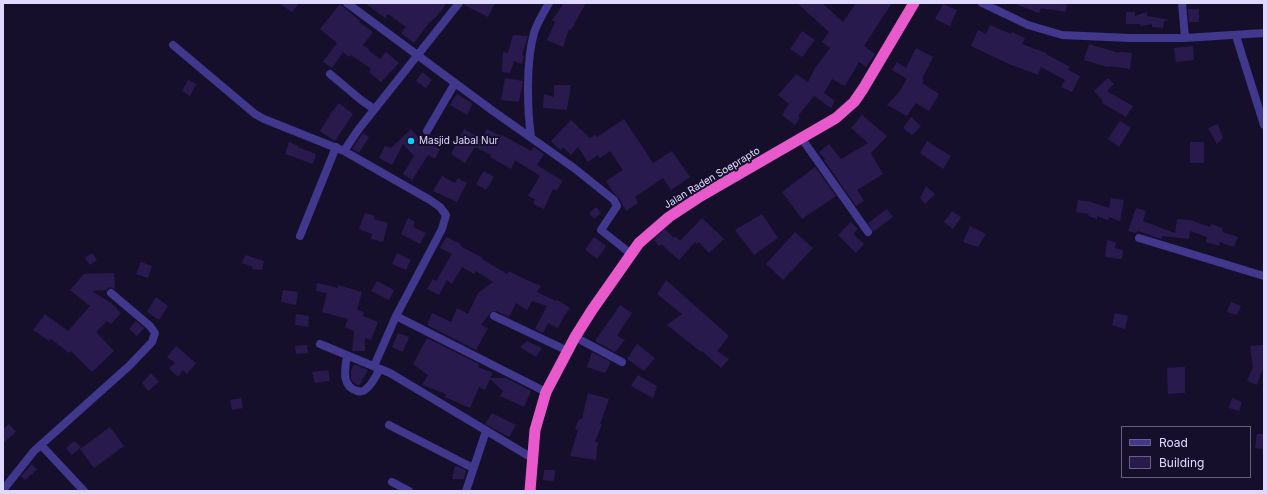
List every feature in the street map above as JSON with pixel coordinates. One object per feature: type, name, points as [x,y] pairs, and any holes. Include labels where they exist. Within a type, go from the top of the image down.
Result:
[{"type":"highway","name":"Jalan Raden Soeprapto","points":[[530,491],[535,430],[546,392],[575,337],[639,242],[669,217],[701,196],[836,118],[854,102],[863,90],[914,3]]},
{"type":"street","points":[[347,3],[455,83],[532,137],[614,200],[616,206],[601,230],[631,254]]},
{"type":"street","points":[[344,151],[374,109],[460,3]]},
{"type":"street","points":[[532,137],[528,97],[531,55],[534,33],[550,3]]},
{"type":"street","points":[[982,3],[1028,25],[1062,35],[1129,38],[1185,38],[1236,36],[1264,33]]},
{"type":"street","points":[[1182,3],[1185,38]]},
{"type":"street","points":[[1236,36],[1264,125]]},
{"type":"street","points":[[173,45],[255,114],[344,151],[430,200],[440,207],[446,215],[437,238],[396,316],[377,367],[368,388],[364,391],[358,391],[350,387],[346,381],[347,356]]},
{"type":"street","points":[[330,74],[374,109]]},
{"type":"street","points":[[427,130],[455,83]]},
{"type":"street","points":[[802,139],[868,232]]},
{"type":"street","points":[[300,236],[336,147]]},
{"type":"street","points":[[1139,238],[1264,276]]},
{"type":"street","points":[[3,490],[41,445],[129,366],[154,339],[155,333],[150,326],[111,293]]},
{"type":"street","points":[[396,316],[546,392]]},
{"type":"street","points":[[494,316],[568,351]]},
{"type":"street","points":[[575,337],[622,362]]},
{"type":"street","points":[[320,344],[390,373],[532,458]]},
{"type":"street","points":[[389,425],[473,468]]},
{"type":"street","points":[[466,491],[486,431]]},
{"type":"street","points":[[41,445],[84,491]]},
{"type":"street","points":[[392,482],[408,491]]},
{"type":"building","points":[[279,3],[299,3],[292,12]]},
{"type":"building","points":[[365,3],[446,3],[441,12],[440,11],[429,23],[414,43],[401,33],[406,27],[388,14],[385,18]]},
{"type":"building","points":[[464,3],[495,3],[488,17],[464,5]]},
{"type":"building","points":[[564,3],[586,3],[571,30],[569,29],[563,47],[547,40],[555,22],[552,20]]},
{"type":"building","points":[[797,3],[822,3],[843,22],[856,3],[892,3],[864,46],[875,54],[866,67],[859,62],[845,86],[832,79],[824,93],[835,101],[831,108],[814,96],[798,116],[800,117],[795,125],[782,115],[789,104],[778,95],[796,74],[808,82],[815,68],[830,48],[822,42],[829,32]]},
{"type":"building","points":[[1013,3],[1067,3],[1066,12],[1041,8],[1039,13]]},
{"type":"building","points":[[340,4],[360,21],[359,22],[373,32],[363,45],[369,49],[368,50],[380,59],[386,52],[399,63],[381,82],[369,72],[371,69],[351,55],[349,57],[343,52],[332,68],[323,62],[337,43],[320,29]]},
{"type":"building","points":[[943,4],[957,10],[950,26],[935,19]]},
{"type":"building","points":[[1188,9],[1199,9],[1199,22],[1189,22]]},
{"type":"building","points":[[1126,12],[1135,12],[1135,16],[1147,12],[1147,16],[1170,20],[1164,21],[1163,28],[1152,27],[1152,24],[1140,26],[1140,24],[1126,24]]},
{"type":"building","points":[[990,25],[1025,38],[1022,44],[1046,53],[1070,67],[1068,70],[1080,76],[1072,92],[1061,87],[1065,80],[1041,67],[1038,75],[1009,64],[971,46],[978,30],[986,34]]},
{"type":"building","points":[[802,31],[815,40],[802,57],[790,49]]},
{"type":"building","points":[[513,35],[528,36],[522,55],[524,56],[522,64],[514,61],[510,73],[502,72],[503,52],[508,53]]},
{"type":"building","points":[[1089,44],[1119,53],[1132,53],[1130,69],[1108,67],[1084,60]]},
{"type":"building","points":[[1193,46],[1194,60],[1176,62],[1174,48]]},
{"type":"building","points":[[916,48],[933,57],[922,79],[924,80],[922,83],[939,94],[929,111],[916,103],[907,116],[887,105],[899,92],[907,79],[892,70],[897,62],[906,68]]},
{"type":"building","points":[[422,72],[432,80],[426,88],[416,81]]},
{"type":"building","points":[[505,78],[523,81],[519,102],[501,100]]},
{"type":"building","points":[[1108,78],[1114,84],[1107,91],[1133,106],[1126,117],[1102,103],[1103,101],[1094,91]]},
{"type":"building","points":[[188,80],[196,84],[190,96],[182,91]]},
{"type":"building","points":[[554,85],[571,85],[567,110],[543,108],[544,94],[554,97]]},
{"type":"building","points":[[457,94],[473,104],[467,115],[450,105]]},
{"type":"building","points":[[339,103],[353,114],[335,141],[320,131]]},
{"type":"building","points":[[862,115],[887,136],[871,153],[883,174],[857,190],[864,201],[856,206],[819,152],[829,144],[841,159],[868,143],[851,128]]},
{"type":"building","points":[[911,117],[921,126],[912,135],[903,128]]},
{"type":"building","points":[[624,119],[653,163],[672,151],[690,177],[671,190],[663,178],[635,197],[638,203],[626,211],[619,198],[606,181],[623,170],[610,151],[600,158],[598,155],[588,162],[578,147],[571,155],[563,147],[560,150],[551,141],[571,120],[590,138],[595,135],[597,137]]},
{"type":"building","points":[[1120,121],[1131,128],[1119,147],[1108,139]]},
{"type":"building","points":[[1218,124],[1223,138],[1217,144],[1208,128]]},
{"type":"building","points":[[411,129],[426,146],[428,143],[440,149],[435,159],[428,155],[412,180],[403,174],[414,156],[403,144],[392,165],[379,158],[385,146],[391,148]]},
{"type":"building","points":[[464,129],[482,139],[487,129],[501,136],[502,135],[531,151],[534,147],[544,154],[537,165],[563,181],[556,191],[553,189],[544,209],[533,204],[535,199],[528,196],[540,176],[515,160],[511,169],[490,157],[491,155],[475,147],[465,163],[451,154]]},
{"type":"building","points":[[363,133],[369,137],[359,153],[352,149]]},
{"type":"building","points":[[927,141],[951,156],[943,169],[920,153]]},
{"type":"building","points":[[289,142],[316,154],[313,164],[285,154]]},
{"type":"building","points":[[1190,142],[1204,142],[1204,163],[1190,163]]},
{"type":"building","points":[[815,167],[836,196],[802,219],[782,192]]},
{"type":"building","points":[[484,171],[494,177],[486,190],[476,184]]},
{"type":"building","points":[[442,176],[455,183],[458,178],[467,183],[457,202],[433,191]]},
{"type":"building","points":[[926,186],[935,194],[925,204],[920,198]]},
{"type":"building","points":[[1111,198],[1124,200],[1120,221],[1109,217],[1108,220],[1097,216],[1097,219],[1088,216],[1089,214],[1076,212],[1078,200],[1091,202],[1109,208]]},
{"type":"building","points":[[596,207],[601,213],[594,219],[589,213]]},
{"type":"building","points":[[1136,208],[1146,211],[1143,221],[1175,233],[1177,219],[1190,220],[1210,227],[1211,224],[1223,228],[1222,232],[1238,237],[1234,247],[1220,242],[1219,246],[1206,242],[1207,237],[1190,231],[1189,239],[1162,236],[1161,239],[1138,231],[1136,233],[1128,231]]},
{"type":"building","points":[[887,209],[893,217],[873,232],[868,223]]},
{"type":"building","points":[[952,211],[961,217],[953,229],[944,222]]},
{"type":"building","points":[[365,213],[375,216],[374,219],[388,223],[383,242],[371,239],[372,234],[359,229]]},
{"type":"building","points":[[762,214],[778,238],[754,255],[735,230]]},
{"type":"building","points":[[408,218],[415,222],[413,227],[426,233],[420,244],[401,234]]},
{"type":"building","points":[[702,218],[724,239],[709,253],[699,242],[697,244],[695,242],[679,260],[661,244],[659,246],[654,240],[665,229],[674,238],[675,236],[680,241]]},
{"type":"building","points":[[851,222],[858,229],[853,234],[864,244],[856,253],[838,235]]},
{"type":"building","points":[[970,226],[986,234],[978,247],[963,242]]},
{"type":"building","points":[[795,232],[813,248],[783,280],[766,264]]},
{"type":"building","points":[[446,237],[461,244],[460,246],[483,258],[482,259],[507,274],[509,271],[541,286],[537,292],[556,301],[557,300],[570,308],[565,314],[558,328],[548,323],[543,333],[535,329],[547,306],[532,301],[527,310],[516,303],[509,317],[496,311],[491,312],[481,325],[488,328],[476,350],[427,325],[432,313],[451,322],[457,308],[468,314],[478,293],[493,282],[476,271],[474,274],[462,267],[452,284],[447,280],[439,295],[427,289],[433,279],[436,281],[452,254],[440,248]]},
{"type":"building","points":[[594,237],[606,246],[597,259],[585,250]]},
{"type":"building","points":[[1107,240],[1116,242],[1115,248],[1123,250],[1122,259],[1105,257]]},
{"type":"building","points":[[92,253],[97,260],[90,265],[85,258]]},
{"type":"building","points":[[397,253],[411,260],[406,270],[392,264]]},
{"type":"building","points":[[245,255],[264,261],[262,270],[252,269],[253,267],[242,263]]},
{"type":"building","points":[[141,262],[152,266],[148,278],[136,274]]},
{"type":"building","points":[[114,273],[115,289],[110,287],[106,290],[92,291],[111,303],[121,313],[111,324],[107,321],[96,332],[114,351],[92,372],[71,351],[69,353],[51,339],[49,341],[33,330],[45,314],[68,331],[90,306],[70,290],[84,274]]},
{"type":"building","points":[[666,280],[729,336],[717,351],[729,359],[721,368],[702,351],[701,352],[667,325],[682,314],[657,294]]},
{"type":"building","points":[[377,281],[394,290],[389,300],[371,291]]},
{"type":"building","points":[[317,283],[338,288],[338,285],[362,292],[357,310],[364,312],[363,316],[378,322],[371,340],[365,338],[365,351],[352,351],[354,331],[345,327],[348,319],[322,312],[327,293],[316,291]]},
{"type":"building","points":[[283,290],[298,292],[296,305],[281,302]]},
{"type":"building","points":[[156,297],[168,306],[159,320],[147,312]]},
{"type":"building","points":[[1231,302],[1241,306],[1237,315],[1227,312]]},
{"type":"building","points":[[620,305],[632,313],[617,336],[625,340],[615,352],[595,341]]},
{"type":"building","points":[[1115,313],[1128,316],[1125,329],[1112,325]]},
{"type":"building","points":[[296,314],[309,316],[308,327],[295,325]]},
{"type":"building","points":[[136,321],[144,328],[137,336],[129,329]]},
{"type":"building","points":[[398,333],[409,337],[403,352],[392,347]]},
{"type":"building","points":[[427,338],[479,364],[478,367],[493,373],[490,378],[506,378],[531,391],[524,407],[500,396],[503,391],[490,379],[485,390],[479,387],[470,408],[445,397],[446,394],[422,385],[428,375],[413,364]]},
{"type":"building","points":[[527,341],[542,348],[536,357],[520,347]]},
{"type":"building","points":[[637,344],[655,358],[644,371],[627,359]]},
{"type":"building","points":[[307,345],[308,353],[296,354],[295,346]]},
{"type":"building","points":[[1263,345],[1264,365],[1257,385],[1247,381],[1253,367],[1250,346]]},
{"type":"building","points":[[176,346],[196,363],[187,374],[183,370],[178,377],[169,368],[175,363],[167,357]]},
{"type":"building","points":[[592,352],[611,362],[605,373],[587,367]]},
{"type":"building","points":[[354,364],[368,370],[359,386],[351,379],[351,371]]},
{"type":"building","points":[[1185,367],[1185,393],[1168,394],[1167,368]]},
{"type":"building","points":[[328,370],[330,381],[315,383],[312,372]]},
{"type":"building","points":[[151,373],[159,382],[148,391],[142,383]]},
{"type":"building","points":[[638,375],[657,386],[653,398],[631,386]]},
{"type":"building","points":[[588,393],[609,399],[595,442],[598,442],[596,460],[570,456],[578,430],[575,429],[579,419],[582,419]]},
{"type":"building","points":[[241,398],[243,408],[232,410],[230,400]]},
{"type":"building","points":[[1232,398],[1242,402],[1239,411],[1229,408]]},
{"type":"building","points":[[492,413],[516,425],[509,437],[485,424]]},
{"type":"building","points":[[9,424],[16,432],[3,443],[3,429]]},
{"type":"building","points":[[110,427],[124,446],[94,468],[80,449]]},
{"type":"building","points":[[1257,434],[1264,434],[1264,449],[1255,448]]},
{"type":"building","points":[[74,441],[81,447],[72,455],[66,448]]},
{"type":"building","points":[[32,464],[37,470],[25,480],[21,476]]},
{"type":"building","points":[[455,466],[466,470],[464,479],[452,479]]},
{"type":"building","points":[[544,470],[555,470],[554,481],[543,480]]},
{"type":"place","name":"Masjid Jabal Nur","points":[[411,141]]}]
